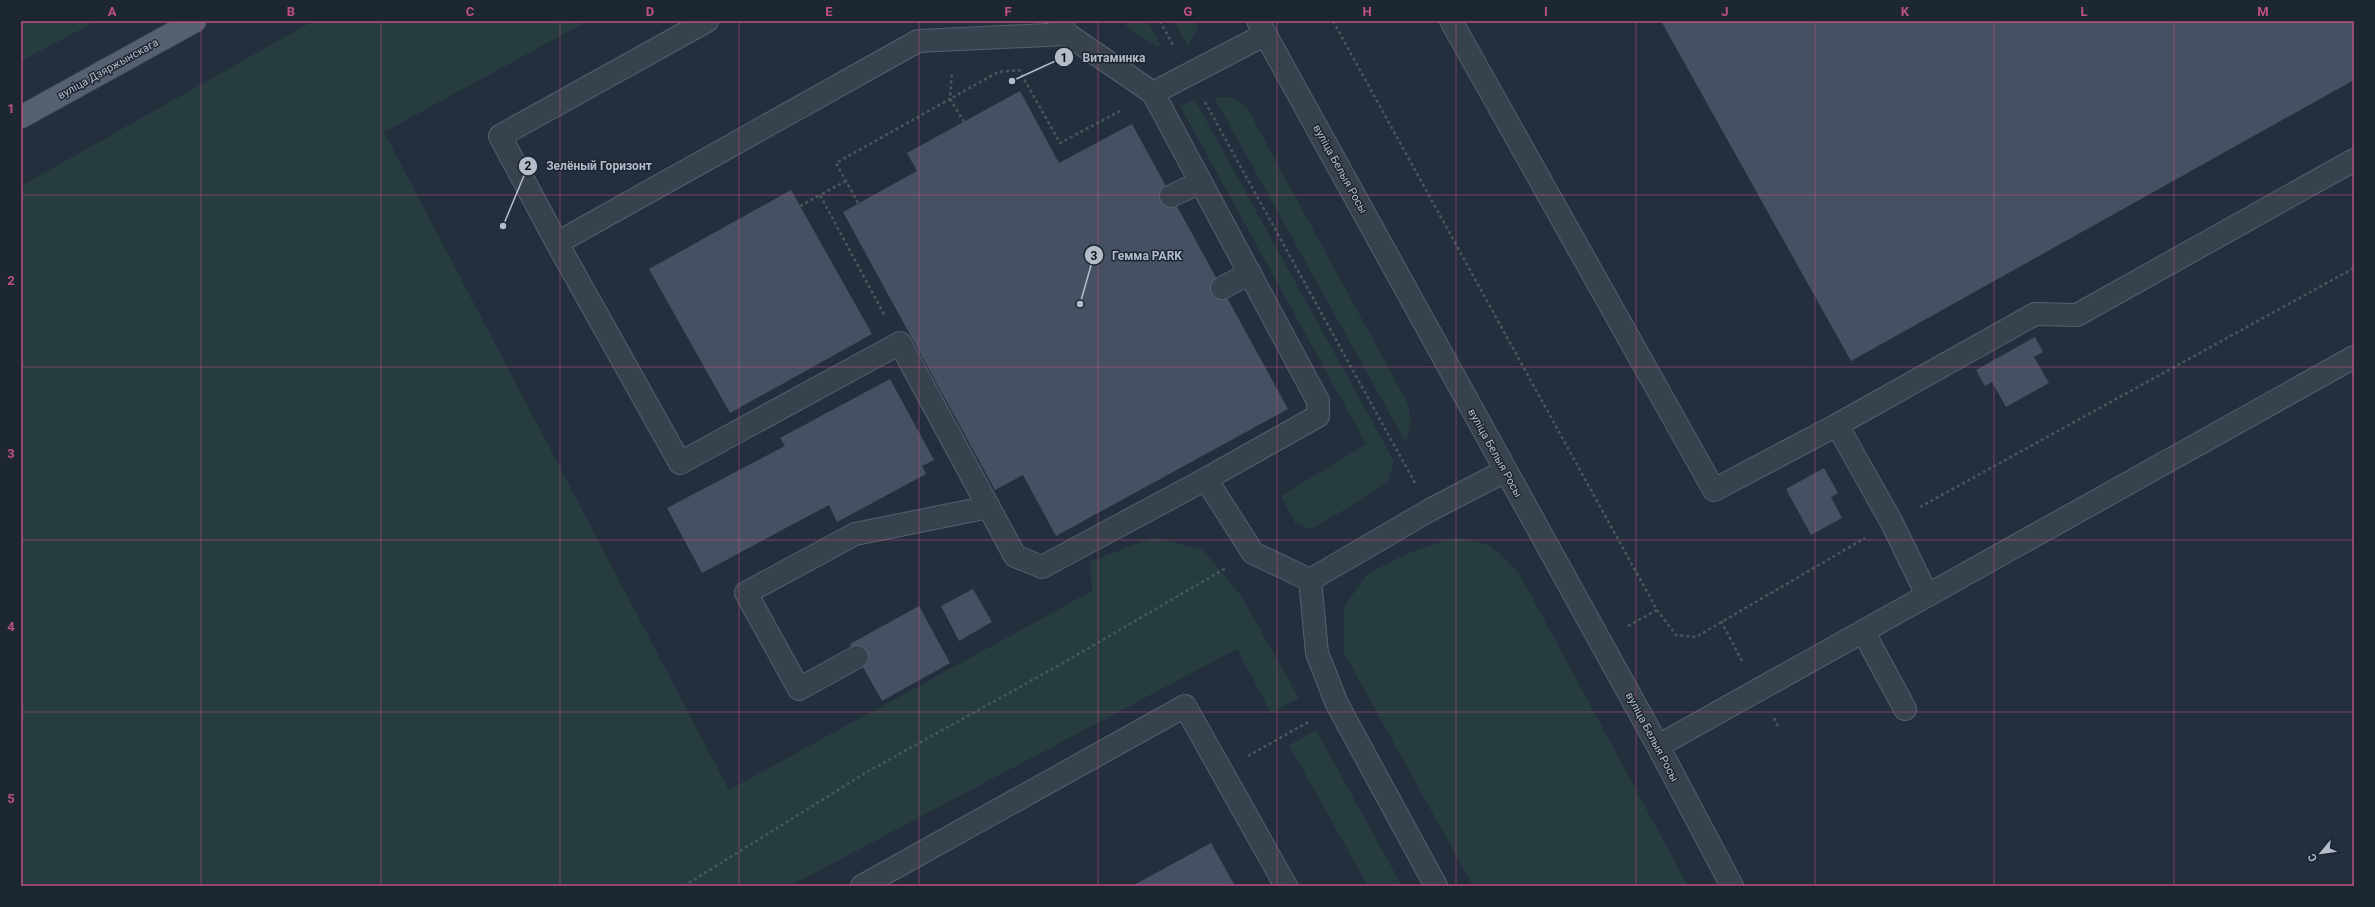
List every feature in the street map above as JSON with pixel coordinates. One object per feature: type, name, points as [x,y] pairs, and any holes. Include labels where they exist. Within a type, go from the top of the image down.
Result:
[{"type":"main road","name":"вуліца Дзяржынскага","points":[[21,117],[195,21]]},
{"type":"street","points":[[556,243],[918,41],[1063,28],[1153,93],[1318,401],[1318,416],[1206,479],[1042,567],[1015,556],[900,343],[680,463],[556,243],[500,136],[707,21]]},
{"type":"street","points":[[1451,21],[1714,490],[1837,425],[2035,314],[2077,314],[2354,160]]},
{"type":"street","points":[[1153,93],[1190,75],[1262,28]]},
{"type":"street","name":"вуліца Белыя Росы","points":[[1262,28],[1658,746],[1732,886]]},
{"type":"street","points":[[1171,196],[1201,182]]},
{"type":"street","points":[[1222,288],[1250,273]]},
{"type":"street","points":[[1658,746],[2354,357]]},
{"type":"street","points":[[1837,425],[1892,523],[1927,595]]},
{"type":"street","points":[[1310,580],[1430,510],[1505,470]]},
{"type":"street","points":[[1206,479],[1253,553],[1310,580]]},
{"type":"street","points":[[857,657],[799,689],[746,593],[855,534],[989,507]]},
{"type":"street","points":[[1310,580],[1317,653],[1337,704],[1436,886]]},
{"type":"street","points":[[1863,632],[1905,709]]},
{"type":"street","points":[[862,886],[1185,706],[1286,886]]},
{"type":"path","points":[[1333,21],[1657,610],[1676,635],[1696,637],[1892,523],[2354,268]]},
{"type":"path","points":[[858,203],[836,163],[998,72],[1019,70],[1060,143],[1153,93]]},
{"type":"path","points":[[1190,75],[1430,510]]},
{"type":"path","points":[[950,99],[964,122]]},
{"type":"path","points":[[800,206],[846,181]]},
{"type":"path","points":[[820,195],[900,343]]},
{"type":"path","points":[[684,886],[867,772],[1063,663],[1253,553]]},
{"type":"path","points":[[1244,758],[1302,726]]},
{"type":"green space","points":[[21,21],[97,21],[21,61]]},
{"type":"green space","points":[[313,21],[588,21],[384,132],[729,790],[1092,591],[1090,562],[1153,537],[1203,550],[1240,594],[1299,698],[1271,713],[1237,649],[790,886],[21,886],[21,186]]},
{"type":"green space","points":[[1124,21],[1148,21],[1161,46],[1156,46],[1128,28]]},
{"type":"green space","points":[[1174,21],[1195,21],[1198,26],[1188,47]]},
{"type":"green space","points":[[1214,97],[1229,97],[1246,106],[1408,404],[1411,422],[1406,443]]},
{"type":"green space","points":[[1195,100],[1394,461],[1389,480],[1361,500],[1311,529],[1295,523],[1281,496],[1366,444],[1180,106]]},
{"type":"green space","points":[[1456,537],[1490,545],[1519,573],[1688,886],[1473,886],[1344,653],[1344,607],[1367,574],[1408,553]]},
{"type":"green space","points":[[1316,730],[1402,886],[1368,886],[1289,745]]},
{"type":"building","points":[[1661,21],[2354,21],[2354,80],[1851,361]]},
{"type":"building","points":[[1020,91],[1059,163],[1132,124],[1288,409],[1056,536],[1023,475],[995,490],[843,212],[917,171],[907,153]]},
{"type":"building","points":[[791,190],[872,334],[730,413],[649,269]]},
{"type":"building","points":[[2035,337],[2043,352],[2034,357],[2049,383],[2006,407],[1992,382],[1985,386],[1976,370]]},
{"type":"building","points":[[890,379],[934,460],[922,466],[926,474],[837,522],[829,505],[702,573],[667,508],[785,446],[780,438]]},
{"type":"building","points":[[1824,468],[1838,493],[1831,497],[1842,518],[1811,535],[1786,489]]},
{"type":"building","points":[[973,589],[992,622],[959,641],[941,606]]},
{"type":"building","points":[[919,606],[950,663],[882,701],[850,644]]},
{"type":"building","points":[[1211,843],[1235,886],[1132,886]]},
{"type":"place","name":"Витаминка","points":[[1012,81]]},
{"type":"place","name":"Зелёный Горизонт","points":[[503,226]]},
{"type":"place","name":"Гемма PARK","points":[[1080,304]]}]
